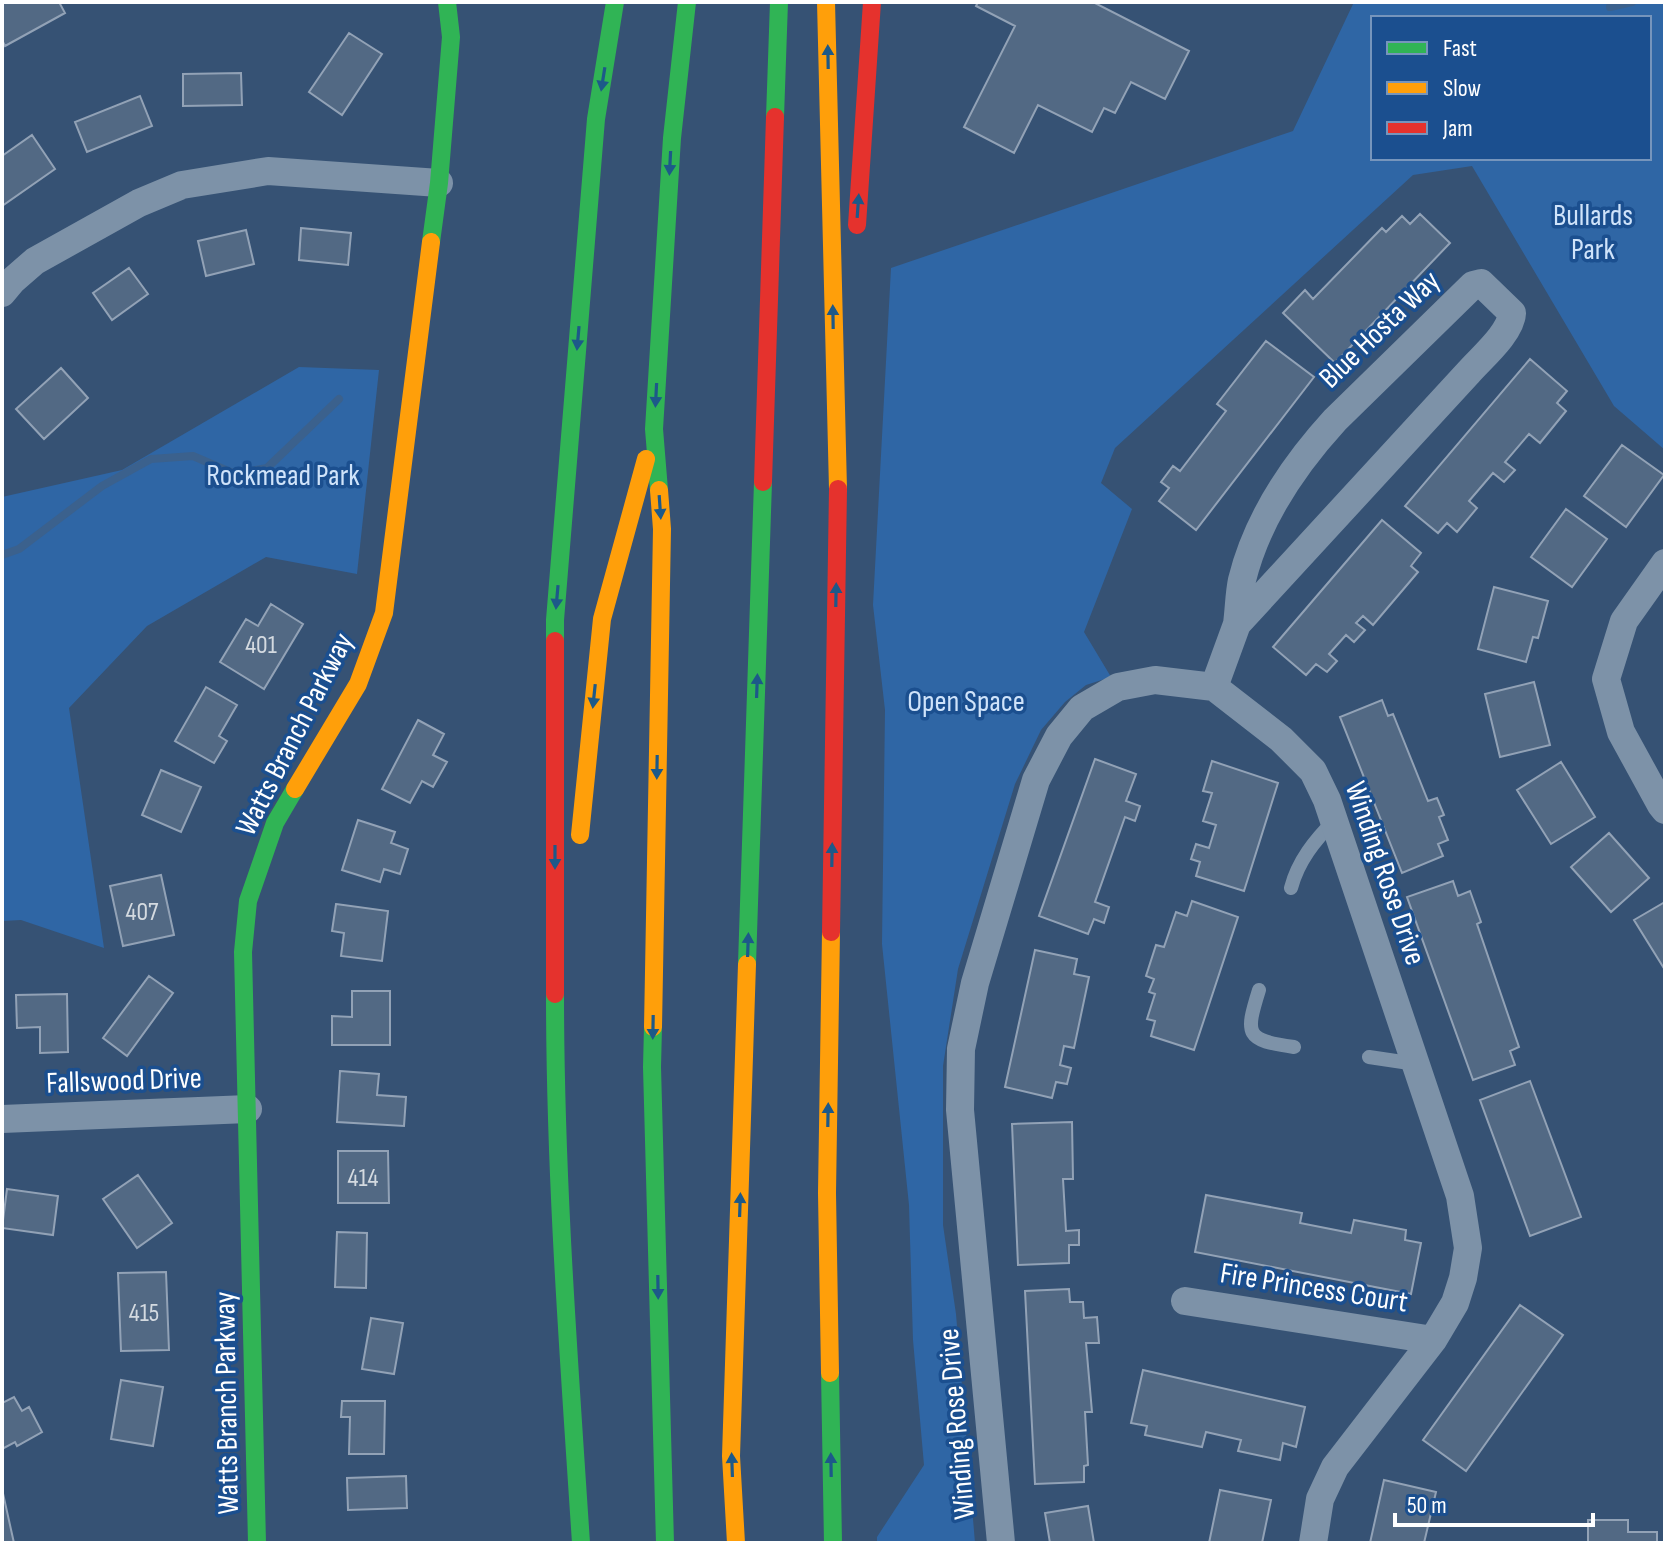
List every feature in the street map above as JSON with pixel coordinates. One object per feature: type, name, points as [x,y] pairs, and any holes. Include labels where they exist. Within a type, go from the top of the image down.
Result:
[{"type":"main road","name":"Watts Branch Parkway","points":[[257,1543],[243,952],[248,901],[275,823],[358,684],[384,613],[439,183],[451,37],[447,2]]},
{"type":"main road","points":[[581,1543],[559,1206],[555,1073],[555,620],[596,119],[615,2]]},
{"type":"main road","points":[[665,1543],[652,1067],[662,529],[654,429],[672,138],[687,2]]},
{"type":"main road","points":[[736,1543],[731,1456],[779,2]]},
{"type":"main road","points":[[826,2],[838,507],[827,1193],[833,1543]]},
{"type":"main road","points":[[856,239],[872,2]]},
{"type":"main road","points":[[838,507],[852,302]]},
{"type":"main road","points":[[578,854],[602,619],[654,429]]},
{"type":"main road","points":[[555,1073],[573,901]]},
{"type":"main road","points":[[813,1416],[827,1193]]},
{"type":"street","points":[[2,293],[35,261],[139,203],[182,185],[268,171],[439,183]]},
{"type":"street","name":"Blue Hosta Way","points":[[1214,687],[1237,624],[1241,584],[1250,552],[1286,480],[1335,420],[1473,285],[1481,283],[1512,313],[1512,321],[1503,334],[1237,624]]},
{"type":"street","points":[[1665,563],[1624,621],[1606,679],[1621,732],[1665,810]]},
{"type":"street","name":"Winding Rose Drive","points":[[1001,1543],[960,1110],[961,1049],[975,983],[1036,780],[1059,736],[1082,708],[1118,687],[1155,680],[1214,687],[1281,739],[1313,771],[1327,800],[1460,1196],[1468,1248],[1455,1303],[1433,1340],[1335,1467],[1320,1499],[1313,1543]]},
{"type":"street","name":"Fallswood Drive","points":[[2,1119],[248,1109]]},
{"type":"street","name":"Fire Princess Court","points":[[1185,1301],[1433,1340]]},
{"type":"lane","points":[[1291,888],[1295,872],[1316,839],[1334,821]]},
{"type":"lane","points":[[1259,990],[1250,1021],[1252,1032],[1262,1041],[1294,1047]]},
{"type":"lane","points":[[1369,1057],[1416,1064]]},
{"type":"green space","points":[[1354,2],[1665,2],[1665,450],[1614,406],[1472,166],[1413,175],[1115,448],[1101,483],[1132,509],[1084,632],[1111,677],[1086,685],[1065,702],[1041,730],[1015,784],[958,969],[943,1066],[943,1225],[956,1314],[975,1543],[877,1543],[877,1537],[924,1465],[913,1340],[909,1205],[882,944],[885,710],[873,605],[891,268],[1293,131]]},
{"type":"green space","name":"Rockmead Park","points":[[299,367],[379,370],[357,574],[266,557],[147,626],[69,708],[104,948],[21,920],[2,921],[2,497],[122,470]]},
{"type":"building","points":[[59,2],[65,13],[5,46],[2,40],[2,4]]},
{"type":"building","points":[[978,2],[1093,2],[1189,51],[1165,99],[1131,82],[1115,113],[1104,108],[1092,132],[1038,105],[1014,153],[964,127],[1015,26],[976,6]]},
{"type":"building","points":[[349,33],[382,54],[342,115],[309,92]]},
{"type":"building","points":[[241,73],[242,105],[183,106],[183,74]]},
{"type":"building","points":[[140,96],[152,126],[87,152],[75,122]]},
{"type":"building","points":[[32,135],[55,169],[2,206],[2,156]]},
{"type":"building","points":[[1420,214],[1450,243],[1335,363],[1283,313],[1305,290],[1313,299],[1382,228],[1386,232],[1402,216],[1410,224]]},
{"type":"building","points":[[301,228],[351,233],[348,265],[299,260]]},
{"type":"building","points":[[246,230],[254,264],[206,276],[198,241]]},
{"type":"building","points":[[129,268],[148,294],[112,320],[93,293]]},
{"type":"building","points":[[1266,341],[1314,377],[1196,530],[1159,501],[1169,488],[1161,482],[1173,466],[1180,471],[1226,411],[1217,404]]},
{"type":"building","points":[[1530,359],[1567,391],[1557,403],[1566,411],[1540,443],[1529,434],[1505,462],[1515,470],[1504,482],[1493,473],[1469,501],[1477,508],[1457,532],[1447,523],[1438,533],[1405,506]]},
{"type":"building","points":[[61,368],[88,398],[44,439],[16,409]]},
{"type":"building","points":[[1622,445],[1664,475],[1626,527],[1584,496]]},
{"type":"building","points":[[1566,509],[1607,539],[1572,587],[1531,557]]},
{"type":"building","points":[[1382,520],[1421,553],[1411,566],[1418,572],[1373,625],[1363,616],[1356,623],[1365,630],[1354,642],[1346,635],[1329,654],[1337,661],[1327,672],[1316,664],[1306,675],[1273,647]]},
{"type":"building","points":[[1494,587],[1548,601],[1538,638],[1533,637],[1526,662],[1478,649]]},
{"type":"building","points":[[271,604],[303,624],[264,689],[220,662],[246,619],[258,626]]},
{"type":"building","points":[[1534,682],[1550,745],[1500,757],[1485,694]]},
{"type":"building","points":[[206,687],[237,705],[219,736],[227,741],[214,763],[175,741]]},
{"type":"building","points":[[1382,700],[1388,716],[1393,714],[1428,801],[1437,798],[1444,815],[1439,817],[1448,840],[1438,844],[1443,856],[1402,873],[1340,717]]},
{"type":"building","points":[[418,720],[444,734],[433,755],[447,762],[433,787],[422,781],[410,803],[382,789]]},
{"type":"building","points":[[1095,759],[1136,774],[1126,801],[1140,806],[1135,821],[1125,817],[1095,902],[1109,907],[1104,923],[1094,919],[1088,934],[1039,916]]},
{"type":"building","points":[[1212,761],[1278,783],[1244,891],[1196,876],[1200,862],[1191,859],[1196,844],[1209,848],[1216,825],[1203,821],[1212,793],[1203,791]]},
{"type":"building","points":[[1561,762],[1595,817],[1551,844],[1517,790]]},
{"type":"building","points":[[161,770],[201,787],[181,832],[142,815]]},
{"type":"building","points":[[358,820],[395,832],[391,843],[408,849],[400,874],[384,869],[380,882],[342,870]]},
{"type":"building","points":[[1609,833],[1649,878],[1611,912],[1571,867]]},
{"type":"building","points":[[161,875],[174,935],[123,946],[110,886]]},
{"type":"building","points":[[1453,881],[1458,896],[1470,891],[1481,922],[1477,924],[1519,1047],[1510,1051],[1515,1065],[1473,1080],[1407,897]]},
{"type":"building","points":[[1192,901],[1238,917],[1194,1050],[1151,1036],[1155,1021],[1147,1019],[1155,994],[1149,992],[1154,979],[1146,976],[1156,945],[1164,947],[1176,912],[1187,916]]},
{"type":"building","points":[[1665,902],[1665,970],[1634,920]]},
{"type":"building","points":[[336,904],[388,911],[382,961],[341,956],[344,933],[332,931]]},
{"type":"building","points":[[1035,950],[1077,959],[1074,974],[1089,977],[1074,1048],[1064,1046],[1060,1065],[1071,1068],[1067,1084],[1056,1082],[1052,1098],[1005,1087]]},
{"type":"building","points":[[149,976],[173,993],[127,1056],[103,1038]]},
{"type":"building","points":[[352,991],[390,991],[390,1045],[332,1045],[332,1016],[352,1017]]},
{"type":"building","points":[[67,994],[68,1052],[40,1053],[40,1027],[17,1028],[16,995]]},
{"type":"building","points":[[340,1071],[379,1074],[377,1095],[406,1097],[404,1126],[337,1122]]},
{"type":"building","points":[[1530,1081],[1581,1217],[1530,1236],[1480,1100]]},
{"type":"building","points":[[1072,1122],[1073,1179],[1063,1179],[1066,1231],[1079,1230],[1079,1245],[1069,1245],[1069,1263],[1018,1265],[1012,1124]]},
{"type":"building","points":[[338,1151],[388,1151],[389,1203],[338,1203]]},
{"type":"building","points":[[138,1175],[172,1223],[137,1248],[103,1199]]},
{"type":"building","points":[[7,1189],[58,1196],[53,1235],[2,1228]]},
{"type":"building","points":[[1206,1195],[1302,1213],[1300,1223],[1351,1233],[1354,1220],[1406,1230],[1405,1240],[1421,1243],[1411,1294],[1195,1252]]},
{"type":"building","points":[[337,1232],[367,1233],[366,1288],[335,1287]]},
{"type":"building","points":[[166,1272],[169,1350],[121,1351],[118,1273]]},
{"type":"building","points":[[1069,1289],[1070,1302],[1083,1302],[1084,1318],[1097,1317],[1099,1343],[1086,1343],[1092,1412],[1085,1412],[1088,1465],[1084,1466],[1084,1482],[1035,1484],[1025,1291]]},
{"type":"building","points":[[1520,1305],[1563,1335],[1466,1471],[1423,1440]]},
{"type":"building","points":[[371,1318],[403,1323],[394,1374],[362,1369]]},
{"type":"building","points":[[1143,1370],[1305,1407],[1296,1447],[1283,1443],[1280,1460],[1238,1451],[1241,1440],[1206,1432],[1202,1447],[1145,1435],[1147,1426],[1131,1423]]},
{"type":"building","points":[[121,1380],[163,1387],[153,1446],[111,1439]]},
{"type":"building","points":[[14,1397],[22,1411],[29,1407],[42,1432],[17,1446],[15,1442],[2,1449],[2,1403]]},
{"type":"building","points":[[342,1401],[385,1401],[384,1454],[349,1454],[350,1417],[341,1417]]},
{"type":"building","points":[[406,1476],[407,1508],[348,1510],[347,1478]]},
{"type":"building","points":[[1384,1480],[1436,1492],[1424,1543],[1370,1543]]},
{"type":"building","points":[[2,1489],[14,1543],[2,1543]]},
{"type":"building","points":[[1220,1490],[1271,1500],[1262,1543],[1209,1543]]},
{"type":"building","points":[[1088,1506],[1094,1543],[1050,1543],[1045,1513]]},
{"type":"building","points":[[1588,1520],[1628,1520],[1628,1532],[1657,1532],[1657,1543],[1588,1543]]},
{"type":"waterway","points":[[1610,7],[1632,2]]},
{"type":"waterway","points":[[2,555],[19,549],[102,486],[151,459],[193,456],[235,474],[267,468],[339,399]]},
{"type":"traffic: fast","points":[[431,242],[451,37],[447,2]]},
{"type":"traffic: fast","points":[[555,641],[596,119],[615,2]]},
{"type":"traffic: fast","points":[[659,490],[654,429],[672,138],[687,2]]},
{"type":"traffic: fast","points":[[775,117],[779,2]]},
{"type":"traffic: fast","points":[[747,964],[763,482]]},
{"type":"traffic: fast","points":[[257,1543],[243,952],[248,901],[275,823],[295,789]]},
{"type":"traffic: fast","points":[[555,994],[560,1200],[581,1543]]},
{"type":"traffic: fast","points":[[653,1027],[665,1543]]},
{"type":"traffic: fast","points":[[830,1373],[833,1543]]},
{"type":"traffic: slow","points":[[826,2],[838,489]]},
{"type":"traffic: slow","points":[[295,789],[358,684],[384,613],[431,242]]},
{"type":"traffic: slow","points":[[580,835],[602,619],[646,459]]},
{"type":"traffic: slow","points":[[653,1027],[662,529],[659,490]]},
{"type":"traffic: slow","points":[[830,1373],[827,1193],[831,932]]},
{"type":"traffic: slow","points":[[736,1543],[731,1456],[747,964]]},
{"type":"traffic: jam","points":[[857,225],[872,2]]},
{"type":"traffic: jam","points":[[763,482],[775,117]]},
{"type":"traffic: jam","points":[[831,932],[838,489]]},
{"type":"traffic: jam","points":[[555,641],[555,994]]},
{"type":"park label","name":"Bullards Park","points":[[1593,232]]},
{"type":"park label","name":"Open Space","points":[[966,701]]}]
